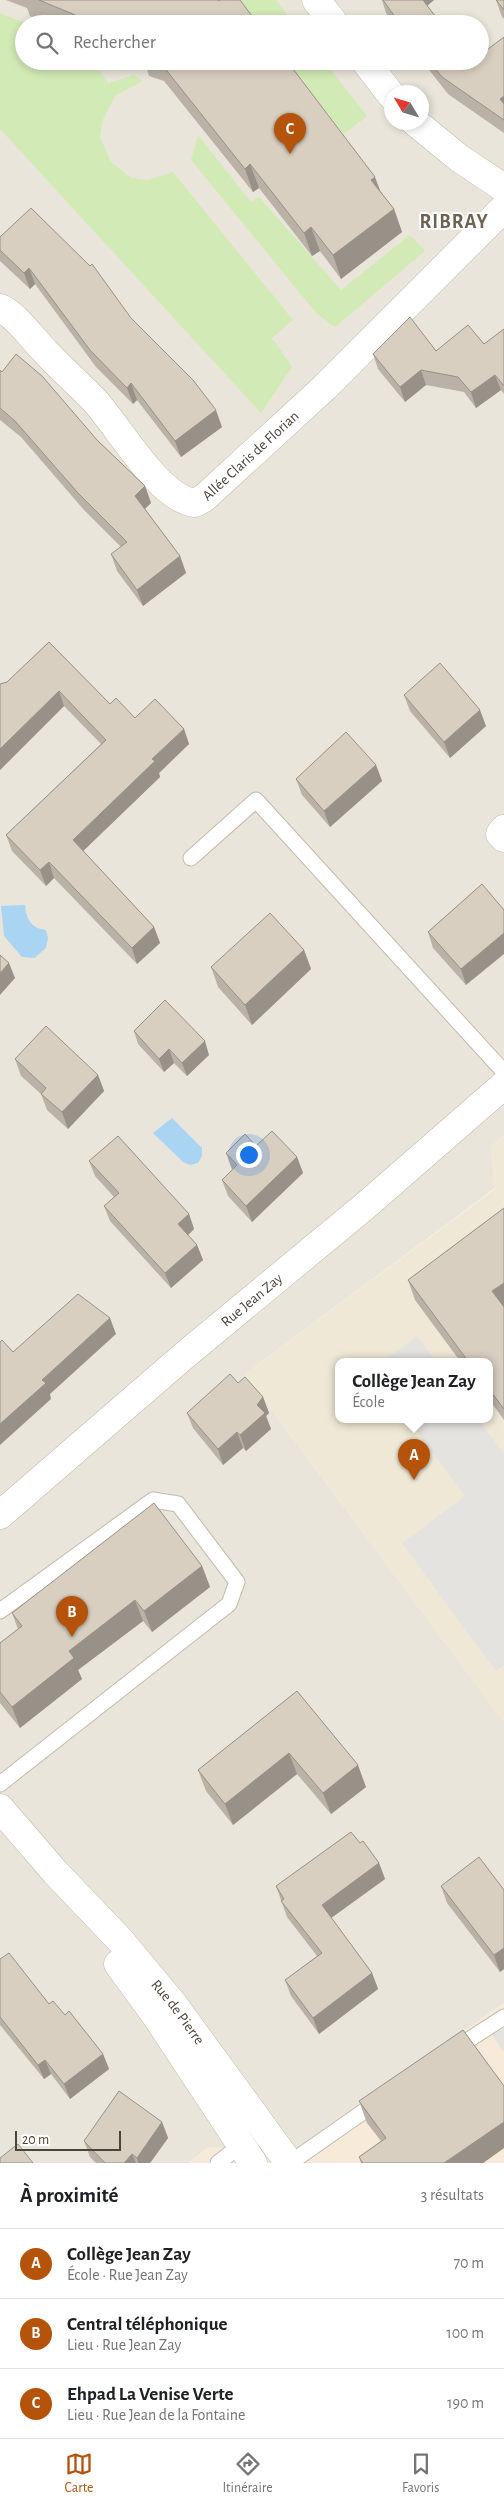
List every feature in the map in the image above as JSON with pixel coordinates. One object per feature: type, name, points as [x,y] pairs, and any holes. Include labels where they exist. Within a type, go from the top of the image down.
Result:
[{"type":"street","points":[[316,0],[328,15]]},
{"type":"street","points":[[372,70],[384,86]]},
{"type":"street","points":[[425,130],[446,148],[504,188]]},
{"type":"street","name":"Allée Claris de Florian","points":[[0,308],[26,331],[59,368],[96,402],[130,449],[177,498],[195,503],[204,498],[324,388],[504,208]]},
{"type":"street","points":[[504,829],[500,834],[504,838]]},
{"type":"street","name":"Rue Jean Zay","points":[[0,1515],[186,1354],[365,1206],[504,1085]]},
{"type":"street","name":"Rue de Pierre","points":[[0,1808],[54,1872],[120,1940],[174,2005],[290,2163]]},
{"type":"street","name":"Rue de Pierre","points":[[54,1872],[156,2016],[247,2154]]},
{"type":"lane","points":[[191,858],[256,800],[504,1072]]},
{"type":"lane","points":[[0,1611],[153,1500],[178,1504],[237,1582],[229,1604],[0,1784]]},
{"type":"lane","points":[[437,2061],[504,2018]]},
{"type":"lane","points":[[290,2163],[396,2089]]},
{"type":"lane","points":[[218,2163],[247,2154]]},
{"type":"shaded area","points":[[0,0],[504,0],[504,1136],[491,1146],[495,1188],[245,1374],[504,1722],[504,2003],[290,2153],[191,2163],[0,2163]]},
{"type":"shaded area","points":[[504,1136],[504,1722],[245,1374],[495,1189],[491,1146]]},
{"type":"shaded area","points":[[417,1336],[434,1358],[387,1358]]},
{"type":"shaded area","points":[[411,1423],[481,1423],[504,1454],[504,1665],[496,1671],[402,1543],[465,1496]]},
{"type":"shaded area","points":[[504,2003],[504,2163],[188,2163],[208,2147],[290,2153]]},
{"type":"shaded area","points":[[504,2008],[504,2052],[483,2023]]},
{"type":"green space","points":[[236,0],[276,0],[288,15],[248,15]]},
{"type":"green space","points":[[0,13],[15,19],[15,70],[98,70],[109,83],[134,75],[143,81],[115,96],[103,119],[100,137],[111,162],[131,178],[148,180],[173,172],[293,320],[272,338],[292,367],[261,413],[0,129]]},
{"type":"green space","points":[[292,70],[331,70],[367,116],[344,134]]},
{"type":"green space","points":[[198,135],[251,202],[259,197],[341,290],[410,235],[425,251],[335,327],[317,314],[191,160]]},
{"type":"water","points":[[25,905],[30,922],[46,930],[48,938],[46,948],[34,958],[22,957],[4,936],[1,906]]},
{"type":"water","points":[[172,1118],[202,1148],[202,1156],[198,1163],[190,1165],[183,1162],[153,1133]]},
{"type":"building","points":[[39,0],[240,0],[251,15],[75,15]]},
{"type":"building","points":[[383,0],[423,0],[434,15],[394,15]]},
{"type":"building","points":[[496,0],[504,0],[504,10]]},
{"type":"building","points":[[504,37],[504,96],[500,99],[504,104],[504,120],[442,77],[436,70],[489,70],[489,48]]},
{"type":"building","points":[[166,70],[294,70],[375,177],[371,180],[394,209],[333,255],[311,227],[304,233],[250,164],[245,169]]},
{"type":"building","points":[[31,208],[90,266],[92,264],[131,318],[193,380],[216,410],[175,441],[131,383],[127,388],[90,350],[29,268],[24,273],[0,250],[0,237]]},
{"type":"building","points":[[410,317],[436,351],[468,325],[484,344],[504,329],[504,386],[495,375],[471,392],[458,377],[421,370],[400,387],[373,354]]},
{"type":"building","points":[[16,354],[42,376],[97,440],[145,486],[135,496],[180,556],[137,590],[111,554],[127,542],[78,493],[15,421],[0,408],[0,370],[2,372]]},
{"type":"building","points":[[49,642],[110,704],[116,698],[135,718],[155,699],[184,729],[152,759],[155,761],[73,840],[154,927],[132,948],[49,862],[40,870],[6,835],[106,740],[59,691],[0,749],[0,684],[7,682]]},
{"type":"building","points":[[440,663],[480,710],[444,742],[404,695]]},
{"type":"building","points":[[346,732],[376,765],[324,811],[296,779]]},
{"type":"building","points":[[482,884],[504,910],[504,933],[461,969],[428,932]]},
{"type":"building","points":[[270,913],[304,950],[245,1005],[211,967]]},
{"type":"building","points":[[0,955],[9,963],[0,973]]},
{"type":"building","points":[[165,1000],[205,1041],[182,1063],[169,1049],[159,1059],[134,1031]]},
{"type":"building","points":[[46,1026],[98,1075],[62,1112],[41,1094],[46,1088],[15,1059]]},
{"type":"building","points":[[272,1131],[297,1157],[246,1206],[222,1180],[237,1165],[226,1153],[245,1134],[256,1146]]},
{"type":"building","points":[[118,1136],[189,1214],[178,1224],[197,1245],[165,1273],[104,1206],[119,1193],[89,1161]]},
{"type":"building","points":[[504,1208],[504,1283],[492,1291],[504,1307],[504,1409],[493,1394],[493,1358],[466,1358],[408,1280]]},
{"type":"building","points":[[78,1294],[110,1318],[42,1380],[46,1383],[0,1424],[0,1342],[2,1340],[13,1352]]},
{"type":"building","points":[[230,1374],[238,1383],[245,1377],[263,1397],[257,1405],[265,1413],[240,1435],[237,1432],[218,1449],[187,1413]]},
{"type":"building","points":[[154,1503],[202,1566],[144,1611],[135,1600],[69,1651],[74,1658],[12,1707],[0,1692],[0,1643],[22,1626],[12,1613]]},
{"type":"building","points":[[297,1691],[358,1765],[323,1793],[289,1753],[225,1804],[198,1770]]},
{"type":"building","points":[[351,1832],[360,1843],[363,1841],[379,1863],[322,1905],[372,1973],[313,2018],[285,1980],[322,1953],[281,1901],[284,1899],[276,1886]]},
{"type":"building","points":[[479,1857],[504,1890],[504,1948],[494,1955],[441,1886]]},
{"type":"building","points":[[9,1953],[49,2004],[53,2001],[65,2015],[69,2011],[103,2054],[64,2084],[45,2060],[38,2065],[0,2017],[0,1959]]},
{"type":"building","points":[[463,2030],[504,2086],[504,2122],[444,2163],[363,2163],[359,2157],[386,2138],[359,2101]]},
{"type":"building","points":[[119,2091],[162,2122],[137,2158],[132,2154],[124,2163],[105,2163],[84,2141]]},
{"type":"building","points":[[18,2144],[33,2163],[0,2163],[0,2158]]},
{"type":"place","name":"Ehpad La Venise Verte","points":[[290,154]]},
{"type":"place","name":"Collège Jean Zay","points":[[414,1480]]},
{"type":"place","name":"Central téléphonique","points":[[72,1637]]},
{"type":"district","name":"RIBRAY","points":[[454,222]]}]
